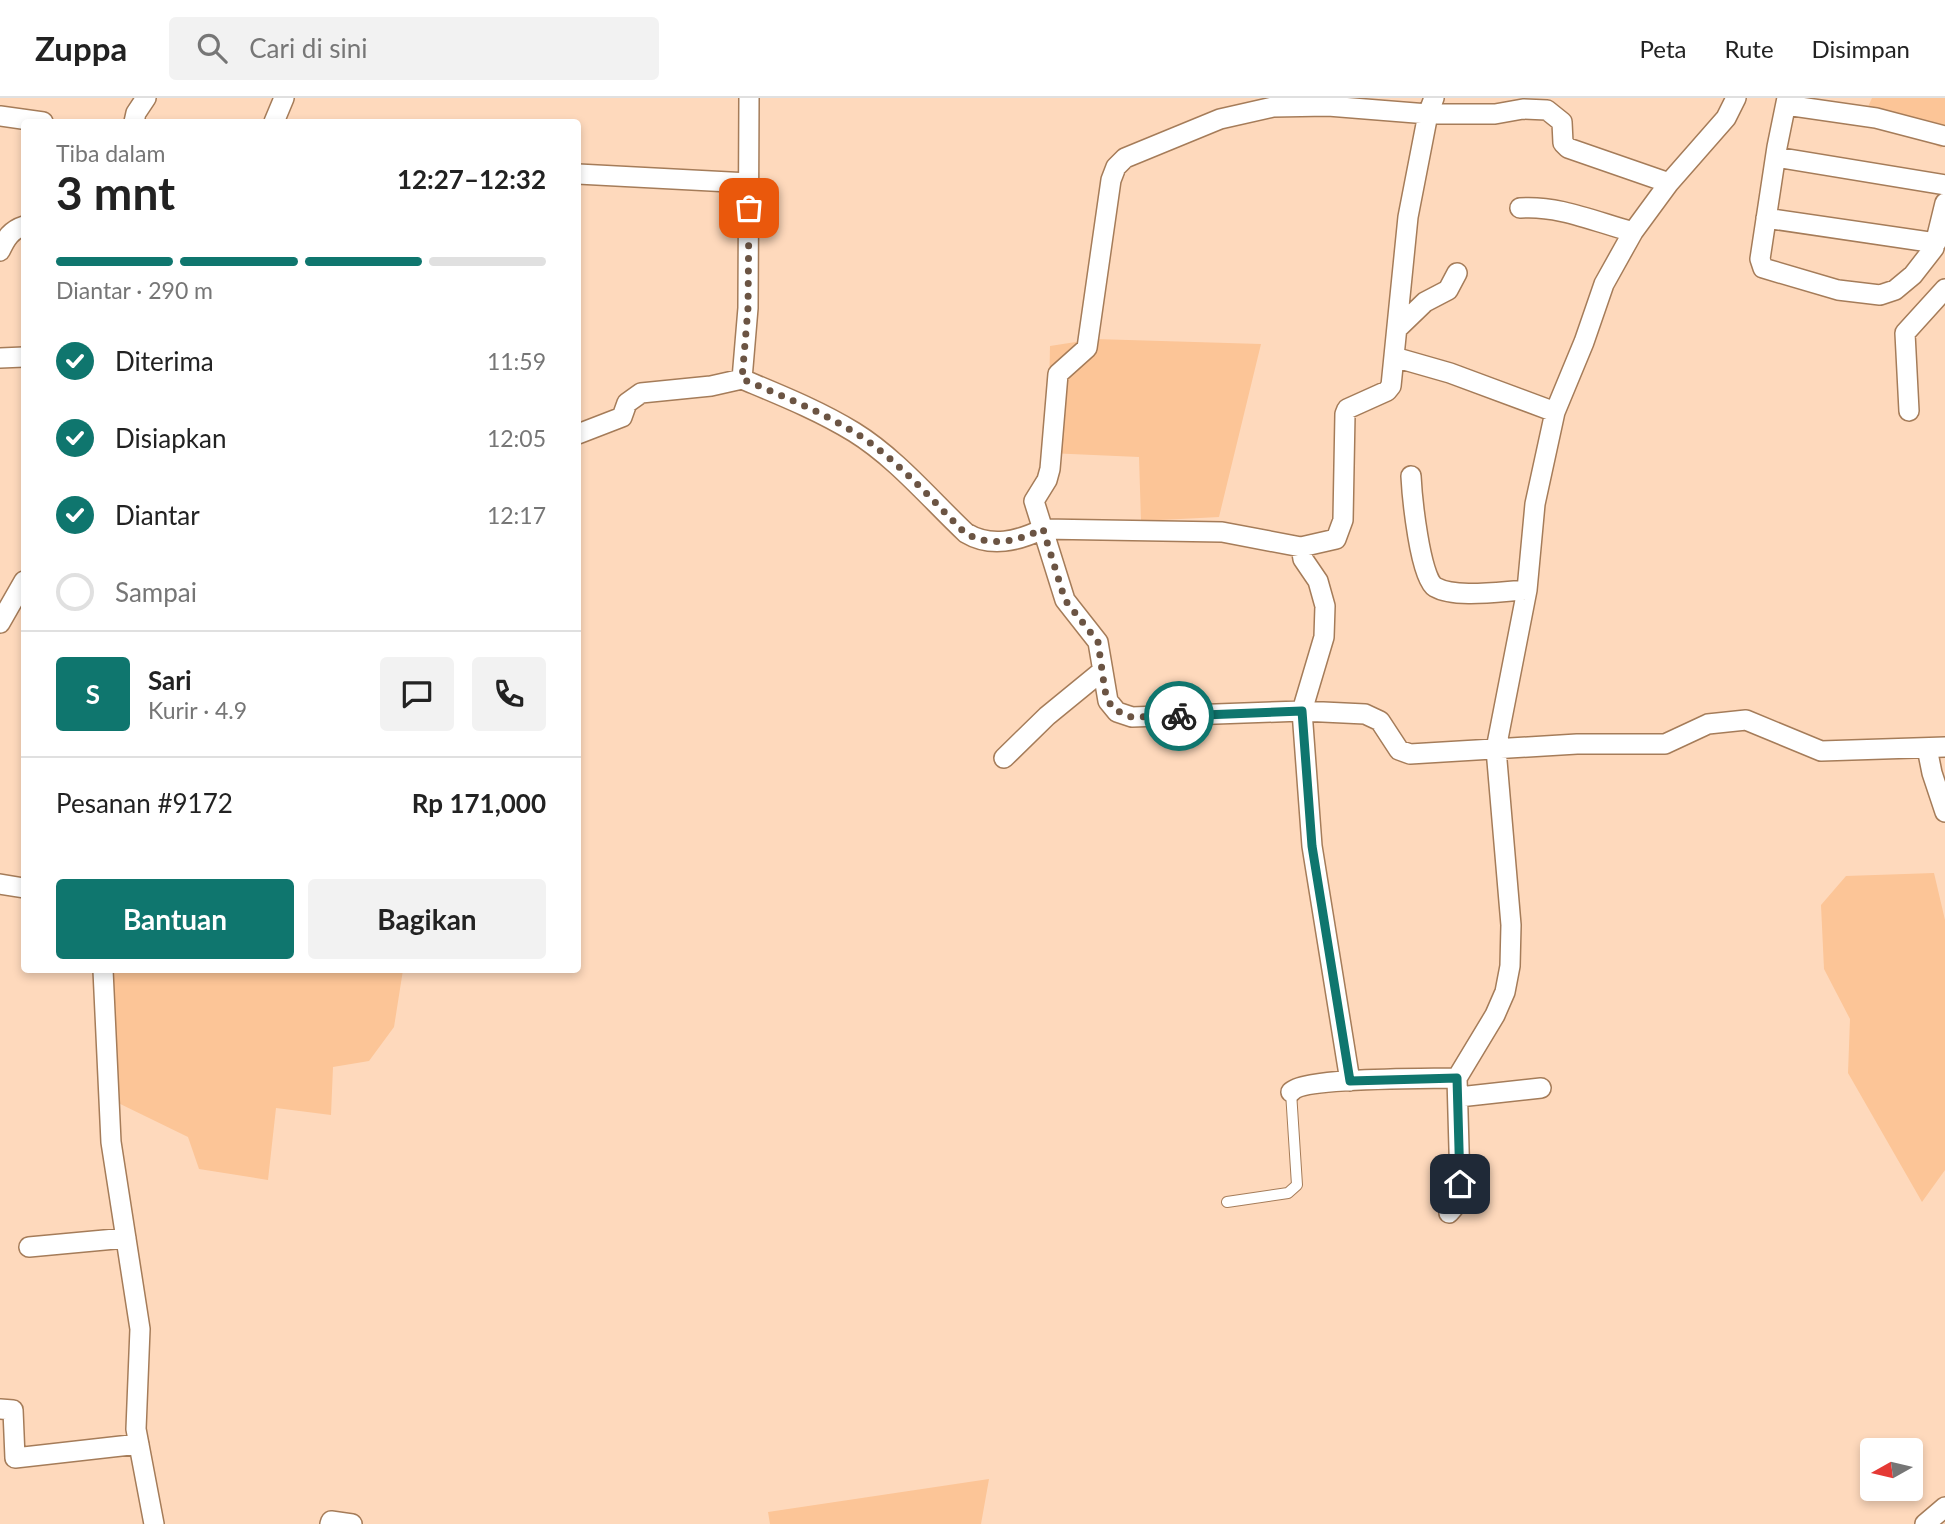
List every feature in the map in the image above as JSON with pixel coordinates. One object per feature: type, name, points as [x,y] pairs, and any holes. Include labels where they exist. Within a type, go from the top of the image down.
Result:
[{"type":"street","points":[[135,119],[146,98]]},
{"type":"street","points":[[275,119],[284,98]]},
{"type":"street","points":[[742,379],[748,308],[750,98]]},
{"type":"street","points":[[1449,1213],[1456,1205],[1460,1184],[1458,1088],[1505,992],[1510,966],[1511,925],[1496,749],[1527,590],[1535,504],[1555,412],[1604,284],[1633,232],[1669,183],[1726,118],[1735,98]]},
{"type":"street","points":[[1945,136],[1876,118],[1786,101],[1760,259],[1763,268],[1838,290],[1880,295],[1895,290],[1927,259],[1936,243],[1945,203]]},
{"type":"street","points":[[1669,183],[1569,148],[1563,143],[1562,122],[1546,110],[1523,108],[1495,114],[1431,106],[1273,107],[1220,119],[1125,158],[1116,167],[1111,180],[1087,348],[1058,373],[1050,469],[1047,480],[1034,501],[1065,600],[1098,642],[1108,701],[1117,712],[1132,717],[1302,711],[1372,716],[1382,724],[1404,754],[1577,744],[1665,744],[1708,724],[1746,720],[1821,751],[1936,748],[1932,773],[1945,812]]},
{"type":"street","points":[[581,433],[622,417],[627,403],[641,393],[711,386],[742,379],[799,403],[855,433],[887,458],[965,533],[975,539],[1020,541],[1043,529],[1222,532],[1301,547],[1336,539],[1343,520],[1345,414],[1348,409],[1388,391],[1392,384],[1406,230],[1431,106]]},
{"type":"street","points":[[0,116],[22,119]]},
{"type":"street","points":[[1776,157],[1945,185]]},
{"type":"street","points":[[581,174],[749,183]]},
{"type":"street","points":[[1520,208],[1559,210],[1633,232]]},
{"type":"street","points":[[1766,218],[1936,243]]},
{"type":"street","points":[[0,251],[6,239],[15,229],[21,227]]},
{"type":"street","points":[[1397,329],[1425,302],[1448,290],[1457,273]]},
{"type":"street","points":[[1909,411],[1905,333],[1945,289]]},
{"type":"street","points":[[1394,357],[1450,373],[1555,412]]},
{"type":"street","points":[[0,358],[21,358]]},
{"type":"street","points":[[1411,477],[1419,543],[1429,581],[1436,588],[1462,593],[1527,590]]},
{"type":"street","points":[[1301,547],[1304,561],[1318,582],[1325,607],[1324,638],[1302,711],[1312,846],[1350,1081]]},
{"type":"street","points":[[2,617],[21,586]]},
{"type":"street","points":[[1004,758],[1058,707],[1102,671]]},
{"type":"street","points":[[0,884],[21,888]]},
{"type":"street","points":[[103,973],[111,1142],[140,1329],[136,1429],[153,1523]]},
{"type":"street","points":[[1291,1092],[1304,1085],[1350,1081],[1458,1088],[1541,1088]]},
{"type":"street","points":[[29,1247],[126,1238]]},
{"type":"street","points":[[0,1409],[13,1410],[15,1458],[139,1444]]},
{"type":"street","points":[[1925,1524],[1945,1507]]},
{"type":"street","points":[[330,1524],[331,1521],[352,1524]]},
{"type":"lane","points":[[1227,1202],[1288,1193],[1297,1185],[1291,1092]]},
{"type":"shaded area","points":[[1872,98],[1945,98],[1945,142],[1941,148],[1867,109]]},
{"type":"shaded area","points":[[1095,339],[1261,344],[1219,517],[1141,521],[1139,457],[1048,453],[1050,346]]},
{"type":"shaded area","points":[[1934,873],[1945,920],[1945,1170],[1922,1202],[1848,1073],[1850,1019],[1824,969],[1821,905],[1846,876]]},
{"type":"shaded area","points":[[106,973],[403,973],[394,1027],[369,1061],[333,1067],[331,1115],[276,1108],[268,1180],[199,1169],[188,1137],[110,1099]]},
{"type":"shaded area","points":[[989,1479],[981,1524],[770,1524],[768,1512]]},
{"type":"way so far","points":[[749,208],[748,308],[742,379],[799,403],[855,433],[897,467],[965,533],[975,539],[1020,541],[1043,529],[1065,600],[1098,642],[1105,691],[1111,706],[1117,712],[1132,717],[1179,716]]},
{"type":"route","points":[[1179,716],[1302,711],[1312,846],[1350,1081],[1457,1078],[1460,1184]]}]
